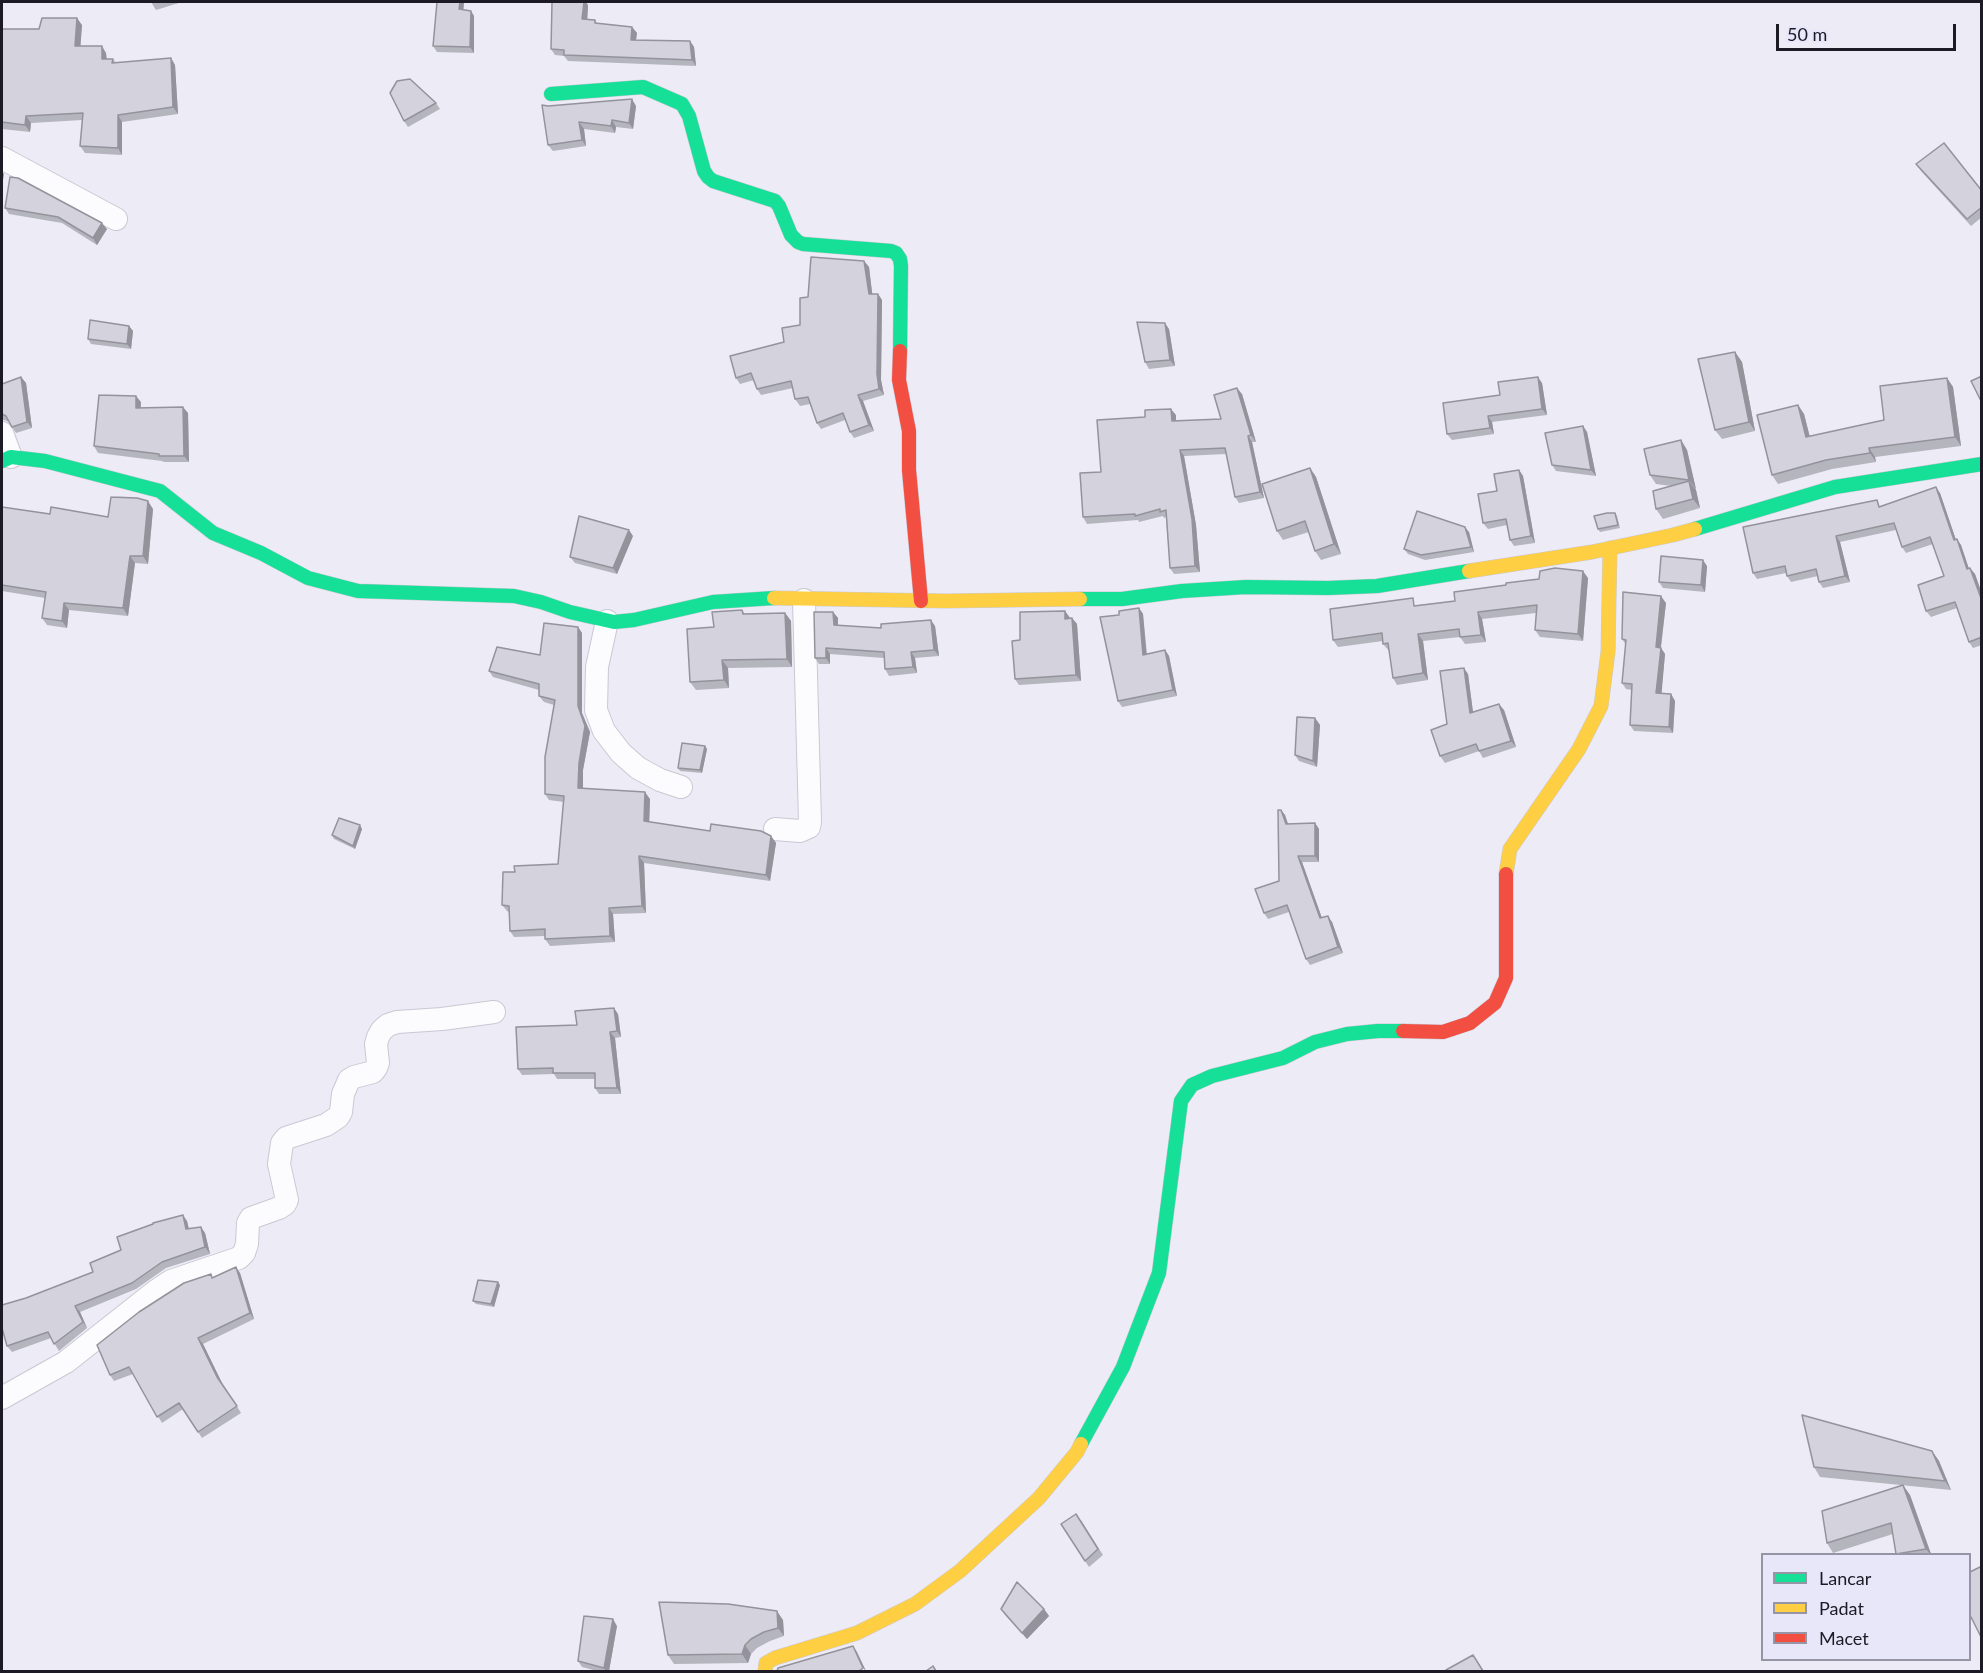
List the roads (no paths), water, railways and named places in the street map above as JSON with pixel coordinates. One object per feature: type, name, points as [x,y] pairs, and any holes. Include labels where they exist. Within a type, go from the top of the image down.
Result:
[{"type":"street","points":[[551,94],[643,87],[682,104],[689,116],[704,171],[708,177],[775,201],[791,235],[798,242],[896,253],[901,266],[899,380],[909,431],[909,470],[921,601]]},
{"type":"street","points":[[2,158],[116,219]]},
{"type":"street","points":[[2,433],[6,459],[45,461],[160,491],[213,533],[261,553],[308,578],[357,591],[514,596],[614,622],[634,620],[713,602],[760,598],[921,601],[1122,599],[1182,591],[1246,587],[1377,586],[1610,548],[1673,535],[1835,487],[1982,464]]},
{"type":"street","points":[[765,1671],[766,1663],[775,1658],[857,1633],[915,1604],[960,1572],[1030,1506],[1077,1452],[1123,1367],[1159,1273],[1181,1101],[1192,1085],[1212,1076],[1268,1063],[1315,1042],[1347,1034],[1378,1031],[1443,1032],[1470,1023],[1495,1003],[1506,978],[1506,874],[1510,849],[1579,749],[1600,706],[1608,652],[1610,548]]},
{"type":"street","points":[[775,829],[800,831],[809,827],[810,822],[804,600]]},
{"type":"street","points":[[607,621],[597,667],[596,710],[604,731],[621,753],[638,768],[660,780],[681,787]]},
{"type":"street","points":[[2,1398],[66,1362],[171,1281],[239,1258],[244,1253],[247,1244],[251,1218],[279,1208],[287,1200],[279,1164],[282,1143],[286,1138],[326,1125],[338,1118],[343,1094],[349,1080],[373,1072],[376,1068],[378,1063],[376,1044],[382,1030],[388,1025],[397,1022],[494,1012]]}]
